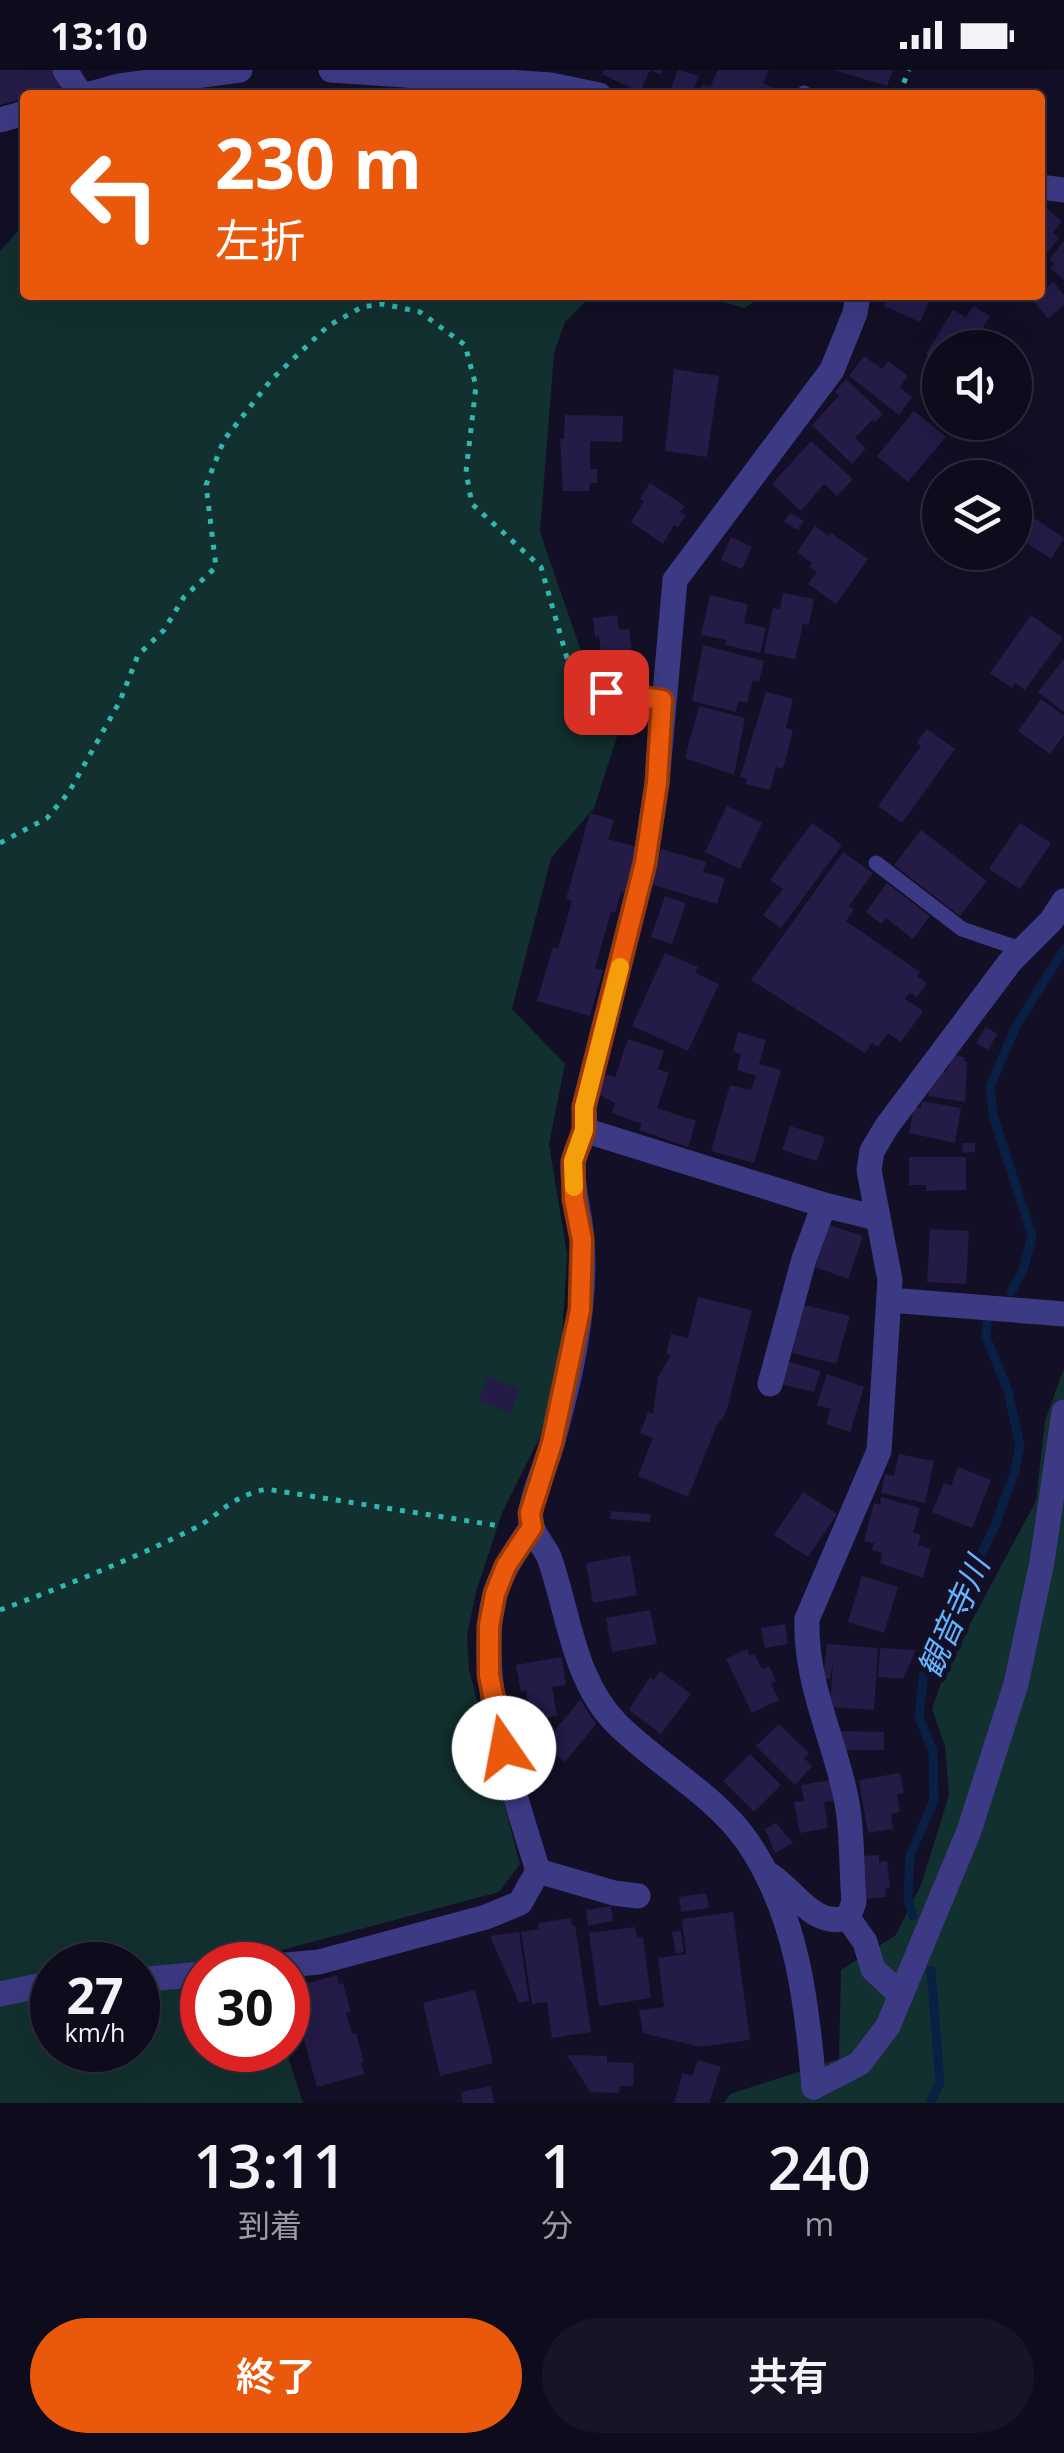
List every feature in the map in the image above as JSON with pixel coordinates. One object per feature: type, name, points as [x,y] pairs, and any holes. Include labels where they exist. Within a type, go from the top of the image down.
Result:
[{"type":"street","points":[[65,70],[80,90]]},
{"type":"street","points":[[103,90],[240,70]]},
{"type":"street","points":[[330,70],[588,85]]},
{"type":"street","points":[[310,1963],[486,1916],[520,1903],[538,1871],[512,1785],[489,1675],[489,1626],[506,1566],[527,1533],[552,1443],[580,1310],[582,1240],[574,1199],[573,1161],[584,1130],[584,1107],[645,863],[657,783],[675,580],[832,370],[857,300]]},
{"type":"street","points":[[606,692],[662,700]]},
{"type":"street","points":[[848,1918],[854,1902],[846,1795],[806,1648],[807,1619],[879,1450],[890,1280],[869,1170],[877,1140],[1010,962],[1064,901]]},
{"type":"street","points":[[584,1130],[877,1218]]},
{"type":"street","points":[[770,1384],[804,1259],[824,1205]]},
{"type":"street","points":[[890,1300],[1064,1314]]},
{"type":"street","points":[[527,1533],[548,1554],[579,1658],[596,1698],[616,1723],[730,1820],[764,1871],[800,1969],[808,2008],[814,2088],[860,2063],[888,2026],[970,1831],[1016,1684],[1042,1562],[1064,1412]]},
{"type":"street","points":[[538,1871],[638,1896]]},
{"type":"street","points":[[764,1871],[785,1884],[810,1913],[833,1922],[848,1918]]},
{"type":"street","points":[[848,1918],[865,1942],[874,1969],[901,1995]]},
{"type":"street","points":[[0,1994],[30,1988]]},
{"type":"lane","points":[[876,863],[962,929],[1024,950]]},
{"type":"path","points":[[0,843],[47,818],[69,792],[120,702],[138,655],[164,630],[184,597],[216,567],[206,485],[224,440],[271,380],[328,326],[362,306],[383,304],[420,312],[465,345],[476,386],[466,472],[472,504],[541,567],[567,658],[586,684],[606,692]]},
{"type":"path","points":[[0,1610],[92,1575],[198,1526],[240,1495],[266,1489],[527,1533]]},
{"type":"green space","points":[[20,229],[20,300],[587,300],[565,322],[554,353],[540,532],[591,680],[625,712],[594,808],[551,858],[512,1009],[565,1064],[549,1144],[567,1254],[561,1357],[540,1437],[502,1513],[476,1592],[467,1636],[469,1670],[520,1864],[499,1892],[310,1943],[180,1942],[180,2072],[293,2072],[303,2103],[0,2103],[0,251]]},
{"type":"green space","points":[[716,300],[758,300],[744,308]]},
{"type":"green space","points":[[1064,1368],[1064,2103],[724,2103],[730,2094],[839,2059],[841,1970],[896,1935],[921,1885],[949,1795],[945,1746],[932,1709],[946,1669],[1036,1501],[1045,1421]]},
{"type":"building","points":[[0,70],[54,70],[65,86],[20,90],[20,99],[0,105]]},
{"type":"building","points":[[604,70],[650,70],[641,90],[602,74]]},
{"type":"building","points":[[678,70],[699,76],[693,90],[670,90]]},
{"type":"building","points":[[718,70],[769,70],[763,83],[777,90],[700,90],[703,84],[710,87]]},
{"type":"building","points":[[834,70],[893,70],[887,86]]},
{"type":"building","points":[[1045,207],[1062,221],[1053,233],[1059,238],[1045,255]]},
{"type":"building","points":[[1064,241],[1064,280],[1050,268],[1054,264],[1049,259]]},
{"type":"building","points":[[1053,282],[1064,295],[1064,305],[1048,319],[1033,300],[1045,300],[1045,288]]},
{"type":"building","points":[[887,300],[930,300],[920,322],[884,306]]},
{"type":"building","points":[[973,306],[990,316],[981,330],[941,330],[953,310],[966,317]]},
{"type":"building","points":[[864,356],[882,369],[888,361],[908,376],[900,387],[912,397],[899,415],[849,376]]},
{"type":"building","points":[[674,369],[719,376],[707,457],[665,451]]},
{"type":"building","points":[[846,379],[883,414],[855,438],[866,448],[852,464],[812,425],[839,396],[835,392]]},
{"type":"building","points":[[914,411],[922,418],[922,440],[943,440],[927,460],[922,460],[908,482],[877,456]]},
{"type":"building","points":[[565,415],[623,416],[622,442],[590,441],[590,469],[597,469],[597,483],[590,483],[589,491],[563,491],[560,439],[564,439]]},
{"type":"building","points":[[811,441],[853,479],[837,496],[824,484],[801,511],[772,484]]},
{"type":"building","points":[[650,483],[685,506],[680,512],[686,516],[678,527],[674,525],[663,544],[631,522]]},
{"type":"building","points":[[790,513],[804,521],[798,530],[784,522]]},
{"type":"building","points":[[1032,517],[1064,538],[1051,559],[1032,546]]},
{"type":"building","points":[[815,526],[868,559],[836,604],[808,584],[817,572],[797,552]]},
{"type":"building","points":[[731,537],[752,547],[742,569],[721,560]]},
{"type":"building","points":[[783,593],[814,599],[809,625],[803,624],[795,659],[764,653],[773,608],[780,609]]},
{"type":"building","points":[[710,595],[748,604],[744,623],[766,628],[760,653],[701,635]]},
{"type":"building","points":[[617,615],[619,630],[629,629],[634,668],[604,675],[593,618]]},
{"type":"building","points":[[1031,615],[1063,638],[1025,690],[1015,683],[1012,688],[990,673]]},
{"type":"building","points":[[703,645],[764,661],[759,682],[753,680],[747,703],[738,701],[736,712],[692,701]]},
{"type":"building","points":[[1064,659],[1064,712],[1038,692]]},
{"type":"building","points":[[766,692],[793,699],[786,728],[793,730],[783,769],[776,767],[770,790],[746,784],[747,779],[740,777]]},
{"type":"building","points":[[1041,699],[1064,716],[1064,735],[1050,754],[1018,731]]},
{"type":"building","points":[[699,706],[745,718],[734,775],[685,758]]},
{"type":"building","points":[[927,729],[955,749],[902,823],[878,806],[921,746],[917,742]]},
{"type":"building","points":[[727,806],[762,823],[740,869],[705,852]]},
{"type":"building","points":[[590,813],[614,820],[608,839],[637,847],[624,893],[621,892],[615,913],[611,912],[595,968],[603,970],[590,1016],[537,1001],[572,901],[566,899]]},
{"type":"building","points":[[812,823],[842,845],[781,928],[763,915],[783,889],[770,880]]},
{"type":"building","points":[[1020,823],[1051,843],[1020,889],[989,869]]},
{"type":"building","points":[[921,830],[987,881],[960,916],[894,865]]},
{"type":"building","points":[[661,849],[706,862],[703,872],[725,878],[717,904],[651,884]]},
{"type":"building","points":[[843,852],[873,873],[849,906],[854,909],[846,921],[920,972],[917,976],[927,983],[917,997],[910,993],[905,999],[923,1011],[901,1042],[888,1033],[878,1047],[872,1043],[865,1053],[751,980]]},
{"type":"building","points":[[887,883],[930,916],[913,939],[886,918],[881,924],[866,912]]},
{"type":"building","points":[[665,896],[686,903],[672,944],[651,937]]},
{"type":"building","points":[[665,953],[698,967],[695,973],[719,984],[688,1051],[632,1026]]},
{"type":"building","points":[[986,1027],[997,1034],[988,1050],[976,1043]]},
{"type":"building","points":[[738,1032],[766,1040],[759,1064],[781,1070],[754,1163],[711,1151],[730,1085],[751,1090],[756,1076],[737,1070],[741,1054],[733,1052]]},
{"type":"building","points":[[628,1039],[664,1051],[658,1069],[669,1073],[657,1108],[696,1121],[688,1147],[639,1130],[642,1124],[612,1113],[615,1103],[598,1094],[604,1074],[615,1077]]},
{"type":"building","points":[[954,1055],[965,1057],[967,1062],[965,1102],[928,1096],[931,1080],[937,1071],[946,1072]]},
{"type":"building","points":[[922,1101],[961,1108],[955,1143],[909,1133],[914,1107],[921,1108]]},
{"type":"building","points":[[790,1126],[825,1137],[817,1161],[782,1150]]},
{"type":"building","points":[[962,1143],[975,1143],[975,1152],[963,1153]]},
{"type":"building","points":[[909,1157],[966,1157],[966,1190],[926,1191],[926,1185],[909,1185]]},
{"type":"building","points":[[829,1225],[863,1236],[848,1279],[815,1267]]},
{"type":"building","points":[[930,1229],[969,1231],[966,1284],[927,1282]]},
{"type":"building","points":[[698,1297],[752,1310],[726,1413],[716,1427],[688,1497],[638,1476],[653,1438],[640,1433],[648,1412],[653,1414],[658,1377],[671,1355],[666,1354],[671,1334],[688,1338]]},
{"type":"building","points":[[804,1305],[850,1316],[836,1364],[792,1353]]},
{"type":"building","points":[[787,1361],[821,1371],[814,1392],[780,1384]]},
{"type":"building","points":[[827,1374],[864,1387],[850,1432],[826,1424],[831,1409],[817,1405]]},
{"type":"building","points":[[488,1377],[519,1388],[511,1413],[479,1401]]},
{"type":"building","points":[[899,1454],[934,1461],[925,1503],[881,1493],[885,1474],[894,1476]]},
{"type":"building","points":[[958,1467],[991,1480],[972,1528],[932,1512],[944,1483],[951,1486]]},
{"type":"building","points":[[803,1492],[837,1514],[808,1557],[774,1535]]},
{"type":"building","points":[[881,1497],[920,1508],[913,1532],[921,1535],[918,1545],[931,1549],[923,1578],[880,1563],[883,1553],[872,1550],[874,1543],[864,1541],[874,1503],[880,1505]]},
{"type":"building","points":[[611,1511],[651,1514],[650,1522],[610,1519]]},
{"type":"building","points":[[630,1555],[637,1595],[593,1603],[586,1563]]},
{"type":"building","points":[[862,1576],[898,1587],[884,1633],[848,1622]]},
{"type":"building","points":[[650,1610],[657,1644],[612,1652],[606,1618]]},
{"type":"building","points":[[785,1624],[788,1644],[765,1648],[761,1628]]},
{"type":"building","points":[[827,1644],[878,1648],[874,1710],[830,1707],[833,1660],[830,1679],[823,1679]]},
{"type":"building","points":[[880,1648],[916,1650],[903,1679],[878,1677]]},
{"type":"building","points":[[747,1649],[750,1656],[754,1653],[762,1669],[769,1666],[776,1681],[771,1684],[779,1700],[752,1713],[726,1659]]},
{"type":"building","points":[[562,1657],[566,1685],[552,1687],[557,1716],[531,1721],[526,1690],[521,1692],[516,1665]]},
{"type":"building","points":[[660,1671],[691,1694],[661,1734],[629,1710],[650,1677],[654,1680]]},
{"type":"building","points":[[580,1700],[596,1724],[565,1762],[543,1745]]},
{"type":"building","points":[[779,1724],[809,1753],[804,1758],[812,1766],[795,1785],[756,1746]]},
{"type":"building","points":[[838,1731],[884,1732],[884,1750],[842,1750]]},
{"type":"building","points":[[750,1754],[781,1785],[754,1812],[723,1781]]},
{"type":"building","points":[[900,1773],[904,1793],[897,1794],[900,1812],[891,1814],[893,1829],[868,1833],[859,1780]]},
{"type":"building","points":[[830,1780],[834,1801],[824,1802],[828,1828],[800,1833],[794,1802],[804,1801],[801,1785]]},
{"type":"building","points":[[776,1823],[793,1843],[775,1853],[765,1829]]},
{"type":"building","points":[[879,1855],[879,1862],[887,1861],[890,1888],[885,1888],[886,1897],[866,1899],[862,1856]]},
{"type":"building","points":[[706,1893],[709,1908],[681,1912],[679,1897]]},
{"type":"building","points":[[611,1906],[613,1921],[588,1926],[586,1910]]},
{"type":"building","points":[[733,1912],[750,2040],[700,2047],[643,2033],[639,2010],[664,2007],[658,1958],[686,1954],[682,1919]]},
{"type":"building","points":[[571,1918],[591,2032],[552,2038],[547,2002],[532,2004],[521,1932],[539,1929],[538,1923]]},
{"type":"building","points":[[635,1927],[637,1938],[643,1937],[651,1998],[599,2006],[589,1933]]},
{"type":"building","points":[[681,1931],[684,1952],[676,1954],[672,1932]]},
{"type":"building","points":[[519,1932],[529,2001],[519,2003],[490,1936]]},
{"type":"building","points":[[337,1975],[339,1984],[343,1983],[351,2012],[346,2013],[352,2034],[356,2033],[364,2074],[317,2087],[310,2061],[310,1982]]},
{"type":"building","points":[[475,1990],[493,2063],[440,2076],[423,2003]]},
{"type":"building","points":[[567,2055],[607,2056],[607,2062],[634,2063],[633,2086],[620,2086],[619,2093],[590,2092]]},
{"type":"building","points":[[698,2060],[721,2067],[709,2103],[674,2103],[683,2073],[692,2076]]},
{"type":"building","points":[[491,2086],[494,2103],[463,2103],[461,2092]]},
{"type":"waterway","name":"観音寺川","points":[[1011,1292],[1023,1271],[1032,1236],[993,1115],[990,1087],[1015,1028],[1064,949]]},
{"type":"waterway","name":"観音寺川","points":[[913,1916],[908,1898],[910,1856],[934,1800],[933,1752],[919,1717],[924,1671],[994,1528],[1020,1446],[1008,1391],[986,1337],[987,1323]]},
{"type":"waterway","name":"観音寺川","points":[[930,2103],[940,2083],[931,1970]]},
{"type":"slow traffic","points":[[574,1187],[573,1161],[584,1130],[584,1107],[620,967]]},
{"type":"route","points":[[504,1748],[489,1675],[489,1626],[506,1566],[532,1527],[530,1513],[566,1387],[580,1310],[582,1240],[574,1199],[573,1161],[584,1130],[584,1107],[645,863],[657,783],[662,700],[606,692]]}]
